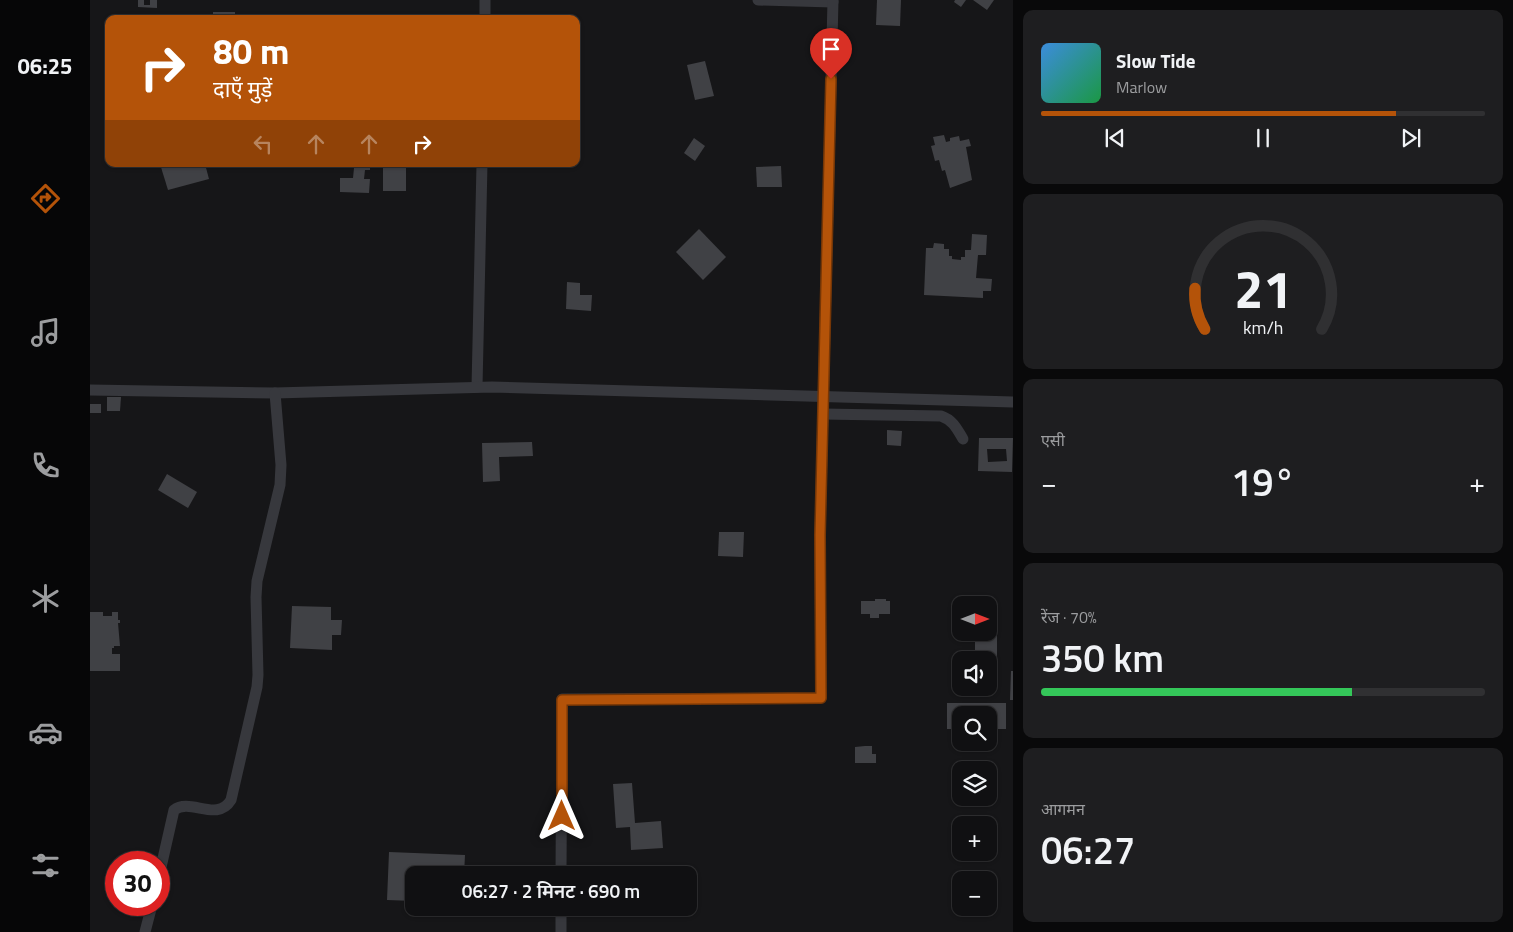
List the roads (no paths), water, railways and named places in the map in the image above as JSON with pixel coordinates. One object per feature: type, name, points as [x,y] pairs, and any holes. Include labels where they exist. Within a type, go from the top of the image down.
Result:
[{"type":"street","points":[[485,0],[485,15]]},
{"type":"street","points":[[561,866],[562,700],[821,698],[820,535],[833,1],[758,0]]},
{"type":"street","points":[[477,387],[482,167]]},
{"type":"street","points":[[90,390],[276,393],[477,387],[1013,402]]},
{"type":"street","points":[[165,851],[174,810],[182,806],[220,810],[227,806],[231,800],[258,676],[257,581],[280,485],[281,465],[276,393]]},
{"type":"street","points":[[823,414],[941,416],[948,418],[954,424],[963,440]]},
{"type":"street","points":[[145,932],[149,916]]},
{"type":"street","points":[[561,916],[561,932]]}]
